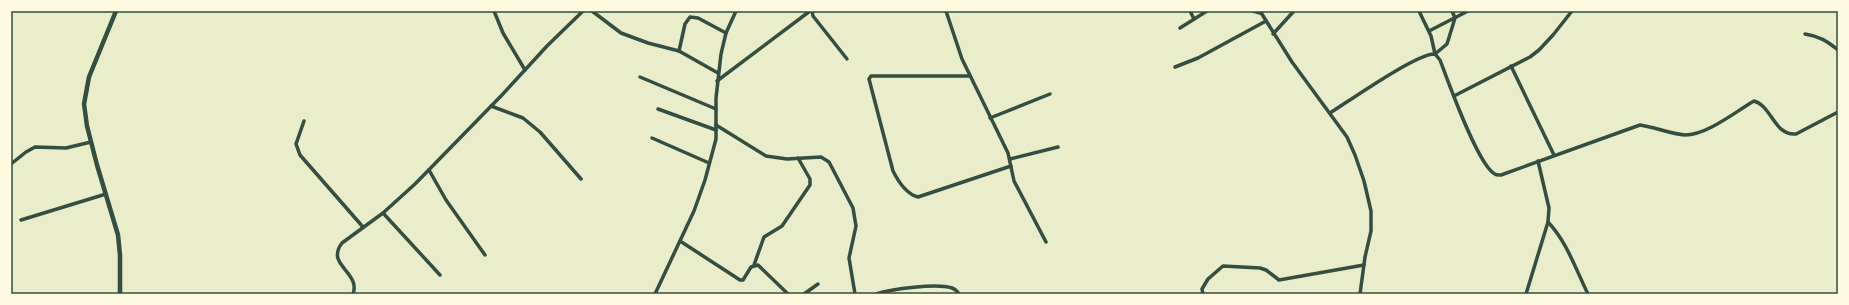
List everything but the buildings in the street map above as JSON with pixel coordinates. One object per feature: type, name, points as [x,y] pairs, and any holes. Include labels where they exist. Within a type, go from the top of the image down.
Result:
[{"type":"street","points":[[116,11],[89,77],[86,90],[85,116],[119,244],[120,294]]},
{"type":"street","points":[[494,11],[503,33],[525,70]]},
{"type":"street","points":[[353,294],[354,284],[339,261],[336,252],[342,243],[383,213],[429,170],[572,19],[583,11]]},
{"type":"street","points":[[592,11],[621,33],[648,44],[679,51],[718,73]]},
{"type":"street","points":[[655,294],[694,211],[716,139],[718,73],[726,33],[736,11]]},
{"type":"street","points":[[717,81],[811,11],[813,16],[848,59]]},
{"type":"street","points":[[946,11],[962,59],[1010,159],[1016,187],[1046,242]]},
{"type":"street","points":[[1190,11],[1194,19]]},
{"type":"street","points":[[1180,28],[1207,11]]},
{"type":"street","points":[[1253,11],[1261,12],[1273,34],[1314,95],[1330,113],[1347,137],[1355,155],[1364,181],[1371,211],[1371,231],[1360,294]]},
{"type":"street","points":[[1273,34],[1294,11]]},
{"type":"street","points":[[1419,11],[1429,31],[1435,54],[1440,60],[1470,137],[1489,170],[1495,175],[1500,176],[1640,125],[1653,126],[1684,135],[1695,134],[1708,129],[1754,101],[1762,106],[1782,131],[1789,134],[1796,134],[1838,112]]},
{"type":"street","points":[[1330,113],[1413,61],[1429,54],[1435,54],[1447,44],[1455,18],[1452,11]]},
{"type":"street","points":[[1429,31],[1468,11]]},
{"type":"street","points":[[1454,96],[1539,50],[1572,11]]},
{"type":"street","points":[[679,51],[685,24],[690,18],[698,18],[726,33]]},
{"type":"street","points":[[1175,67],[1198,58],[1266,21]]},
{"type":"street","points":[[1805,34],[1816,35],[1824,39],[1838,50]]},
{"type":"street","points":[[1511,66],[1554,156]]},
{"type":"street","points":[[970,76],[871,76],[869,79],[893,171],[900,184],[914,196],[918,197],[1011,166]]},
{"type":"street","points":[[640,77],[716,109]]},
{"type":"street","points":[[990,118],[1050,94]]},
{"type":"street","points":[[491,106],[523,118],[540,132],[580,179]]},
{"type":"street","points":[[658,109],[716,130]]},
{"type":"street","points":[[304,120],[296,144],[300,155],[363,227]]},
{"type":"street","points":[[716,125],[766,156],[788,159],[821,157],[829,162],[853,208],[856,226],[849,258],[855,294]]},
{"type":"street","points":[[652,138],[709,163]]},
{"type":"street","points":[[11,164],[35,147],[66,148],[91,142]]},
{"type":"street","points":[[1010,159],[1058,147]]},
{"type":"street","points":[[680,241],[740,280],[743,280],[754,265],[764,237],[782,226],[810,185],[810,179],[798,158]]},
{"type":"street","points":[[1526,294],[1548,222],[1549,208],[1538,161]]},
{"type":"street","points":[[429,170],[446,200],[485,255]]},
{"type":"street","points":[[21,220],[106,194]]},
{"type":"street","points":[[383,213],[440,275]]},
{"type":"street","points":[[1548,222],[1556,231],[1565,246],[1588,294]]},
{"type":"street","points":[[754,265],[763,268],[788,294]]},
{"type":"street","points":[[1203,294],[1202,289],[1208,279],[1223,266],[1260,268],[1266,270],[1280,280],[1364,265]]},
{"type":"street","points":[[804,294],[818,284]]},
{"type":"street","points":[[876,294],[908,288],[943,286],[954,288],[959,294]]}]
